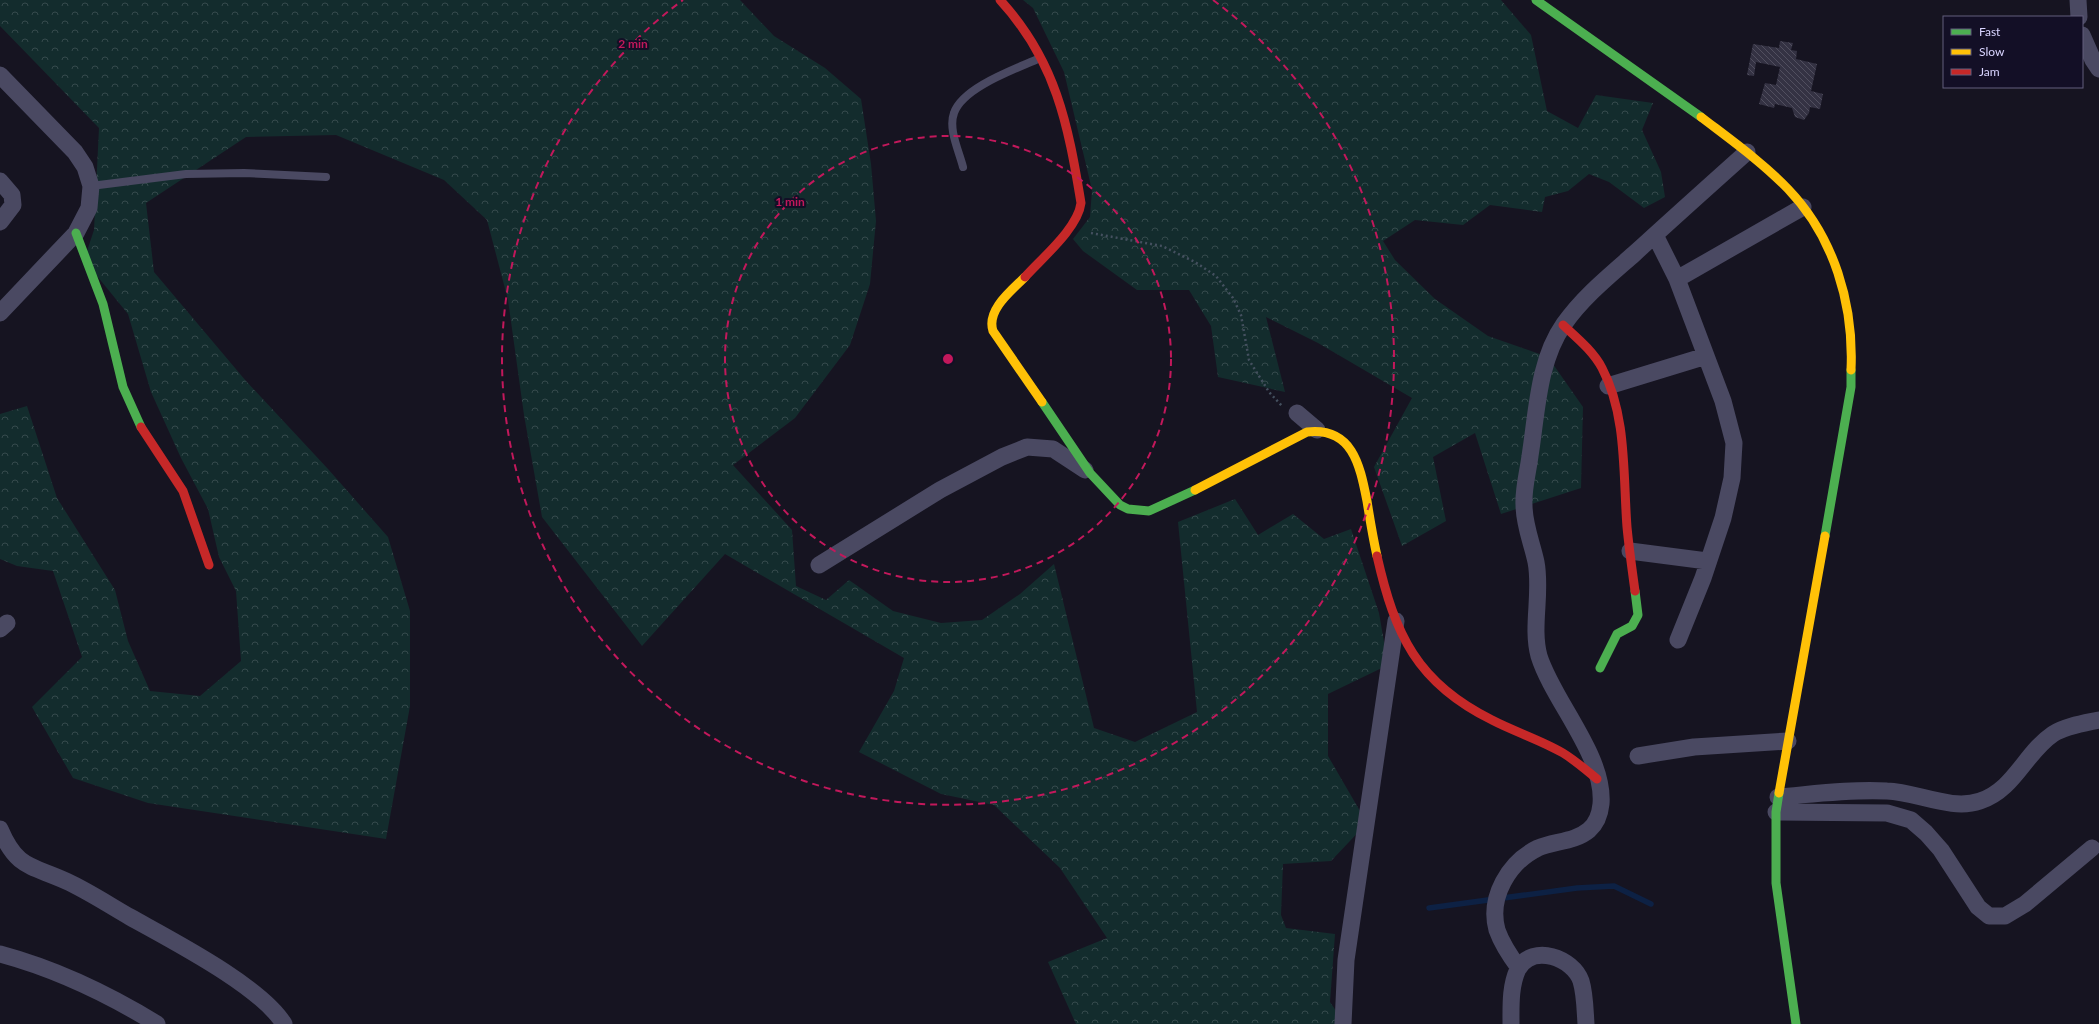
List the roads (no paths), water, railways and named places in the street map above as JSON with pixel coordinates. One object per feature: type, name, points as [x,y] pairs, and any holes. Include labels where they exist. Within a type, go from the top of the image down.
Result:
[{"type":"street","points":[[1000,0],[1020,21],[1041,57],[1062,107],[1076,170],[1081,203],[1080,212],[1074,226],[1066,232],[1004,299],[995,312],[991,325],[1090,473],[1120,505],[1138,511],[1149,511],[1173,502],[1307,432],[1317,430],[1327,431],[1335,435],[1354,452],[1359,463],[1378,558],[1396,621],[1412,652],[1430,678],[1451,695],[1479,714],[1575,760],[1598,779]]},
{"type":"street","points":[[1536,0],[1671,93],[1747,152],[1778,179],[1803,207],[1820,232],[1842,288],[1851,324],[1851,380],[1844,430],[1820,552],[1777,804],[1776,883],[1786,944],[1796,1024]]},
{"type":"street","points":[[2078,0],[2079,16]]},
{"type":"street","points":[[2083,36],[2093,60],[2099,69]]},
{"type":"street","points":[[0,75],[75,152],[85,167],[91,186],[89,208],[76,233],[0,313]]},
{"type":"street","points":[[1519,968],[1504,946],[1496,927],[1496,906],[1500,886],[1521,858],[1540,848],[1579,836],[1589,830],[1596,822],[1601,806],[1601,795],[1598,779],[1582,739],[1549,678],[1538,653],[1539,589],[1536,562],[1528,537],[1524,504],[1542,374],[1555,339],[1563,325],[1580,303],[1747,152]]},
{"type":"street","points":[[0,181],[12,195],[13,205],[0,222]]},
{"type":"street","points":[[1677,279],[1803,207]]},
{"type":"street","points":[[76,233],[103,304],[123,387],[137,420],[183,491],[209,565]]},
{"type":"street","points":[[1655,235],[1677,279],[1723,401],[1734,443],[1732,478],[1723,518],[1707,561],[1703,578],[1678,640]]},
{"type":"street","points":[[1563,325],[1586,345],[1602,369],[1608,386],[1621,441],[1630,551],[1638,614],[1632,626],[1617,634],[1600,668]]},
{"type":"street","points":[[1608,386],[1706,356]]},
{"type":"street","points":[[1297,413],[1317,430]]},
{"type":"street","points":[[819,565],[940,490],[1002,457],[1027,447],[1053,449],[1090,473]]},
{"type":"street","points":[[1630,551],[1707,561]]},
{"type":"street","points":[[1343,1024],[1346,960],[1396,621]]},
{"type":"street","points":[[1777,804],[1863,791],[1889,791],[1962,804],[1980,801],[1998,792],[2014,778],[2039,746],[2054,734],[2082,723],[2099,720]]},
{"type":"street","points":[[1638,756],[1694,747],[1788,741]]},
{"type":"street","points":[[1777,804],[1887,812],[1911,820],[1926,833],[1941,850],[1978,907],[1989,916],[2005,916],[2025,904],[2092,848]]},
{"type":"street","points":[[0,830],[11,851],[25,863],[44,873],[66,881],[176,943],[255,993],[268,1005],[284,1024]]},
{"type":"street","points":[[0,954],[75,980],[131,1008],[158,1024]]},
{"type":"street","points":[[1511,1024],[1513,983],[1519,968],[1535,957],[1544,956],[1564,961],[1573,968],[1580,980],[1586,1024]]},
{"type":"street","points":[[131,1008],[139,1024]]},
{"type":"lane","points":[[963,167],[953,131],[953,113],[962,99],[983,85],[1041,57]]},
{"type":"lane","points":[[91,186],[130,179],[186,174],[244,173],[326,177]]},
{"type":"waterway","points":[[1429,908],[1577,888],[1614,886],[1651,904]]}]
